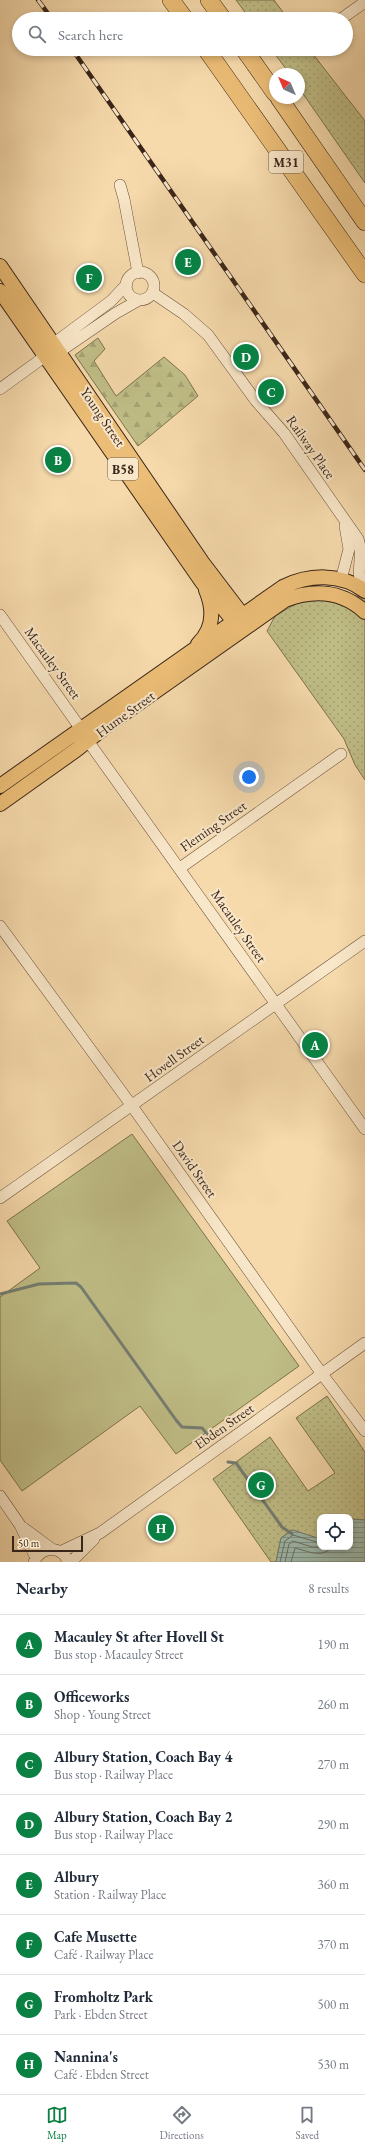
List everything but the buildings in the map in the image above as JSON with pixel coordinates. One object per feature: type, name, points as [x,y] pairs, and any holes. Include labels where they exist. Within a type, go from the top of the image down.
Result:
[{"type":"highway","points":[[171,0],[180,12]]},
{"type":"highway","points":[[209,0],[218,12]]},
{"type":"highway","name":"M31","points":[[211,56],[365,274]]},
{"type":"highway","points":[[249,56],[269,84]]},
{"type":"highway","name":"M31","points":[[283,104],[365,222]]},
{"type":"main road","name":"Young Street","points":[[0,266],[243,623]]},
{"type":"main road","name":"Young Street","points":[[0,291],[44,357],[202,582],[243,623]]},
{"type":"main road","points":[[44,357],[56,348]]},
{"type":"main road","points":[[243,623],[283,587],[298,581],[319,578],[341,580],[365,591]]},
{"type":"main road","points":[[341,580],[346,588],[365,602]]},
{"type":"main road","name":"B58","points":[[185,657],[201,641],[210,627],[211,604],[202,582]]},
{"type":"main road","points":[[243,623],[285,600],[310,593],[340,596],[355,603],[365,612]]},
{"type":"main road","name":"Hume Street","points":[[0,804],[185,657],[243,623]]},
{"type":"main road","name":"Hume Street","points":[[0,786],[85,735],[109,724],[243,623]]},
{"type":"street","points":[[351,12],[365,2]]},
{"type":"street","points":[[120,185],[126,207],[138,272]]},
{"type":"street","points":[[138,272],[144,273],[151,277],[154,284],[153,293],[147,299],[139,300],[56,348],[111,301],[127,284],[131,276],[138,272]]},
{"type":"street","points":[[127,284],[128,293],[139,300]]},
{"type":"street","name":"Railway Place","points":[[153,293],[184,314],[208,334],[256,401],[284,433],[343,520],[355,535],[361,547],[360,580],[365,591]]},
{"type":"street","points":[[0,389],[44,357]]},
{"type":"street","name":"Railway Place","points":[[341,580],[349,549],[348,535],[343,520]]},
{"type":"street","name":"Macauley Street","points":[[0,615],[365,1129]]},
{"type":"street","name":"Fleming Street","points":[[180,868],[342,754]]},
{"type":"street","name":"David Street","points":[[0,926],[132,1106],[322,1374],[365,1431]]},
{"type":"street","name":"Hovell Street","points":[[0,1198],[365,941]]},
{"type":"street","name":"Ebden Street","points":[[70,1562],[100,1533],[365,1343]]},
{"type":"street","points":[[0,1496],[20,1525],[35,1560]]},
{"type":"street","points":[[20,1525],[56,1550],[70,1562]]},
{"type":"street","name":"Ebden Street","points":[[35,1560],[43,1551],[56,1550],[100,1533]]},
{"type":"green space","points":[[236,0],[274,0],[283,12],[245,12]]},
{"type":"green space","points":[[276,56],[314,56],[365,121],[365,183],[305,97],[305,68],[285,68]]},
{"type":"green space","points":[[98,338],[105,349],[94,361],[116,396],[164,357],[185,375],[198,396],[138,446],[75,355]]},
{"type":"green space","points":[[365,571],[365,780],[355,765],[344,739],[267,631],[275,616],[299,602],[310,600],[333,600],[355,611]]},
{"type":"green space","points":[[132,1134],[299,1366],[176,1454],[140,1406],[22,1491],[0,1460],[0,1297],[40,1268],[7,1221]]},
{"type":"green space","points":[[327,1396],[365,1452],[365,1520],[353,1519],[353,1514],[317,1514],[317,1538],[292,1530],[281,1538],[276,1562],[271,1562],[213,1479],[270,1437],[308,1491],[335,1473],[296,1418]]},
{"type":"water","points":[[353,1519],[365,1520],[365,1562],[276,1562],[281,1538],[293,1530],[317,1538],[317,1550],[353,1550]]},
{"type":"waterway","points":[[0,1294],[39,1284],[76,1283],[81,1287],[182,1427],[202,1428],[212,1439]]},
{"type":"waterway","points":[[228,1462],[236,1463],[282,1527],[292,1534]]},
{"type":"railway","points":[[38,0],[47,12]]},
{"type":"railway","points":[[77,56],[365,470]]},
{"type":"place","name":"Albury","points":[[188,262]]},
{"type":"place","name":"Cafe Musette","points":[[89,278]]},
{"type":"place","name":"Albury Station, Coach Bay 2","points":[[246,357]]},
{"type":"place","name":"Albury Station, Coach Bay 4","points":[[271,392]]},
{"type":"place","name":"Officeworks","points":[[58,460]]},
{"type":"place","name":"Macauley St after Hovell St","points":[[315,1045]]},
{"type":"place","name":"Fromholtz Park","points":[[261,1485]]},
{"type":"place","name":"Nannina's","points":[[161,1528]]}]
